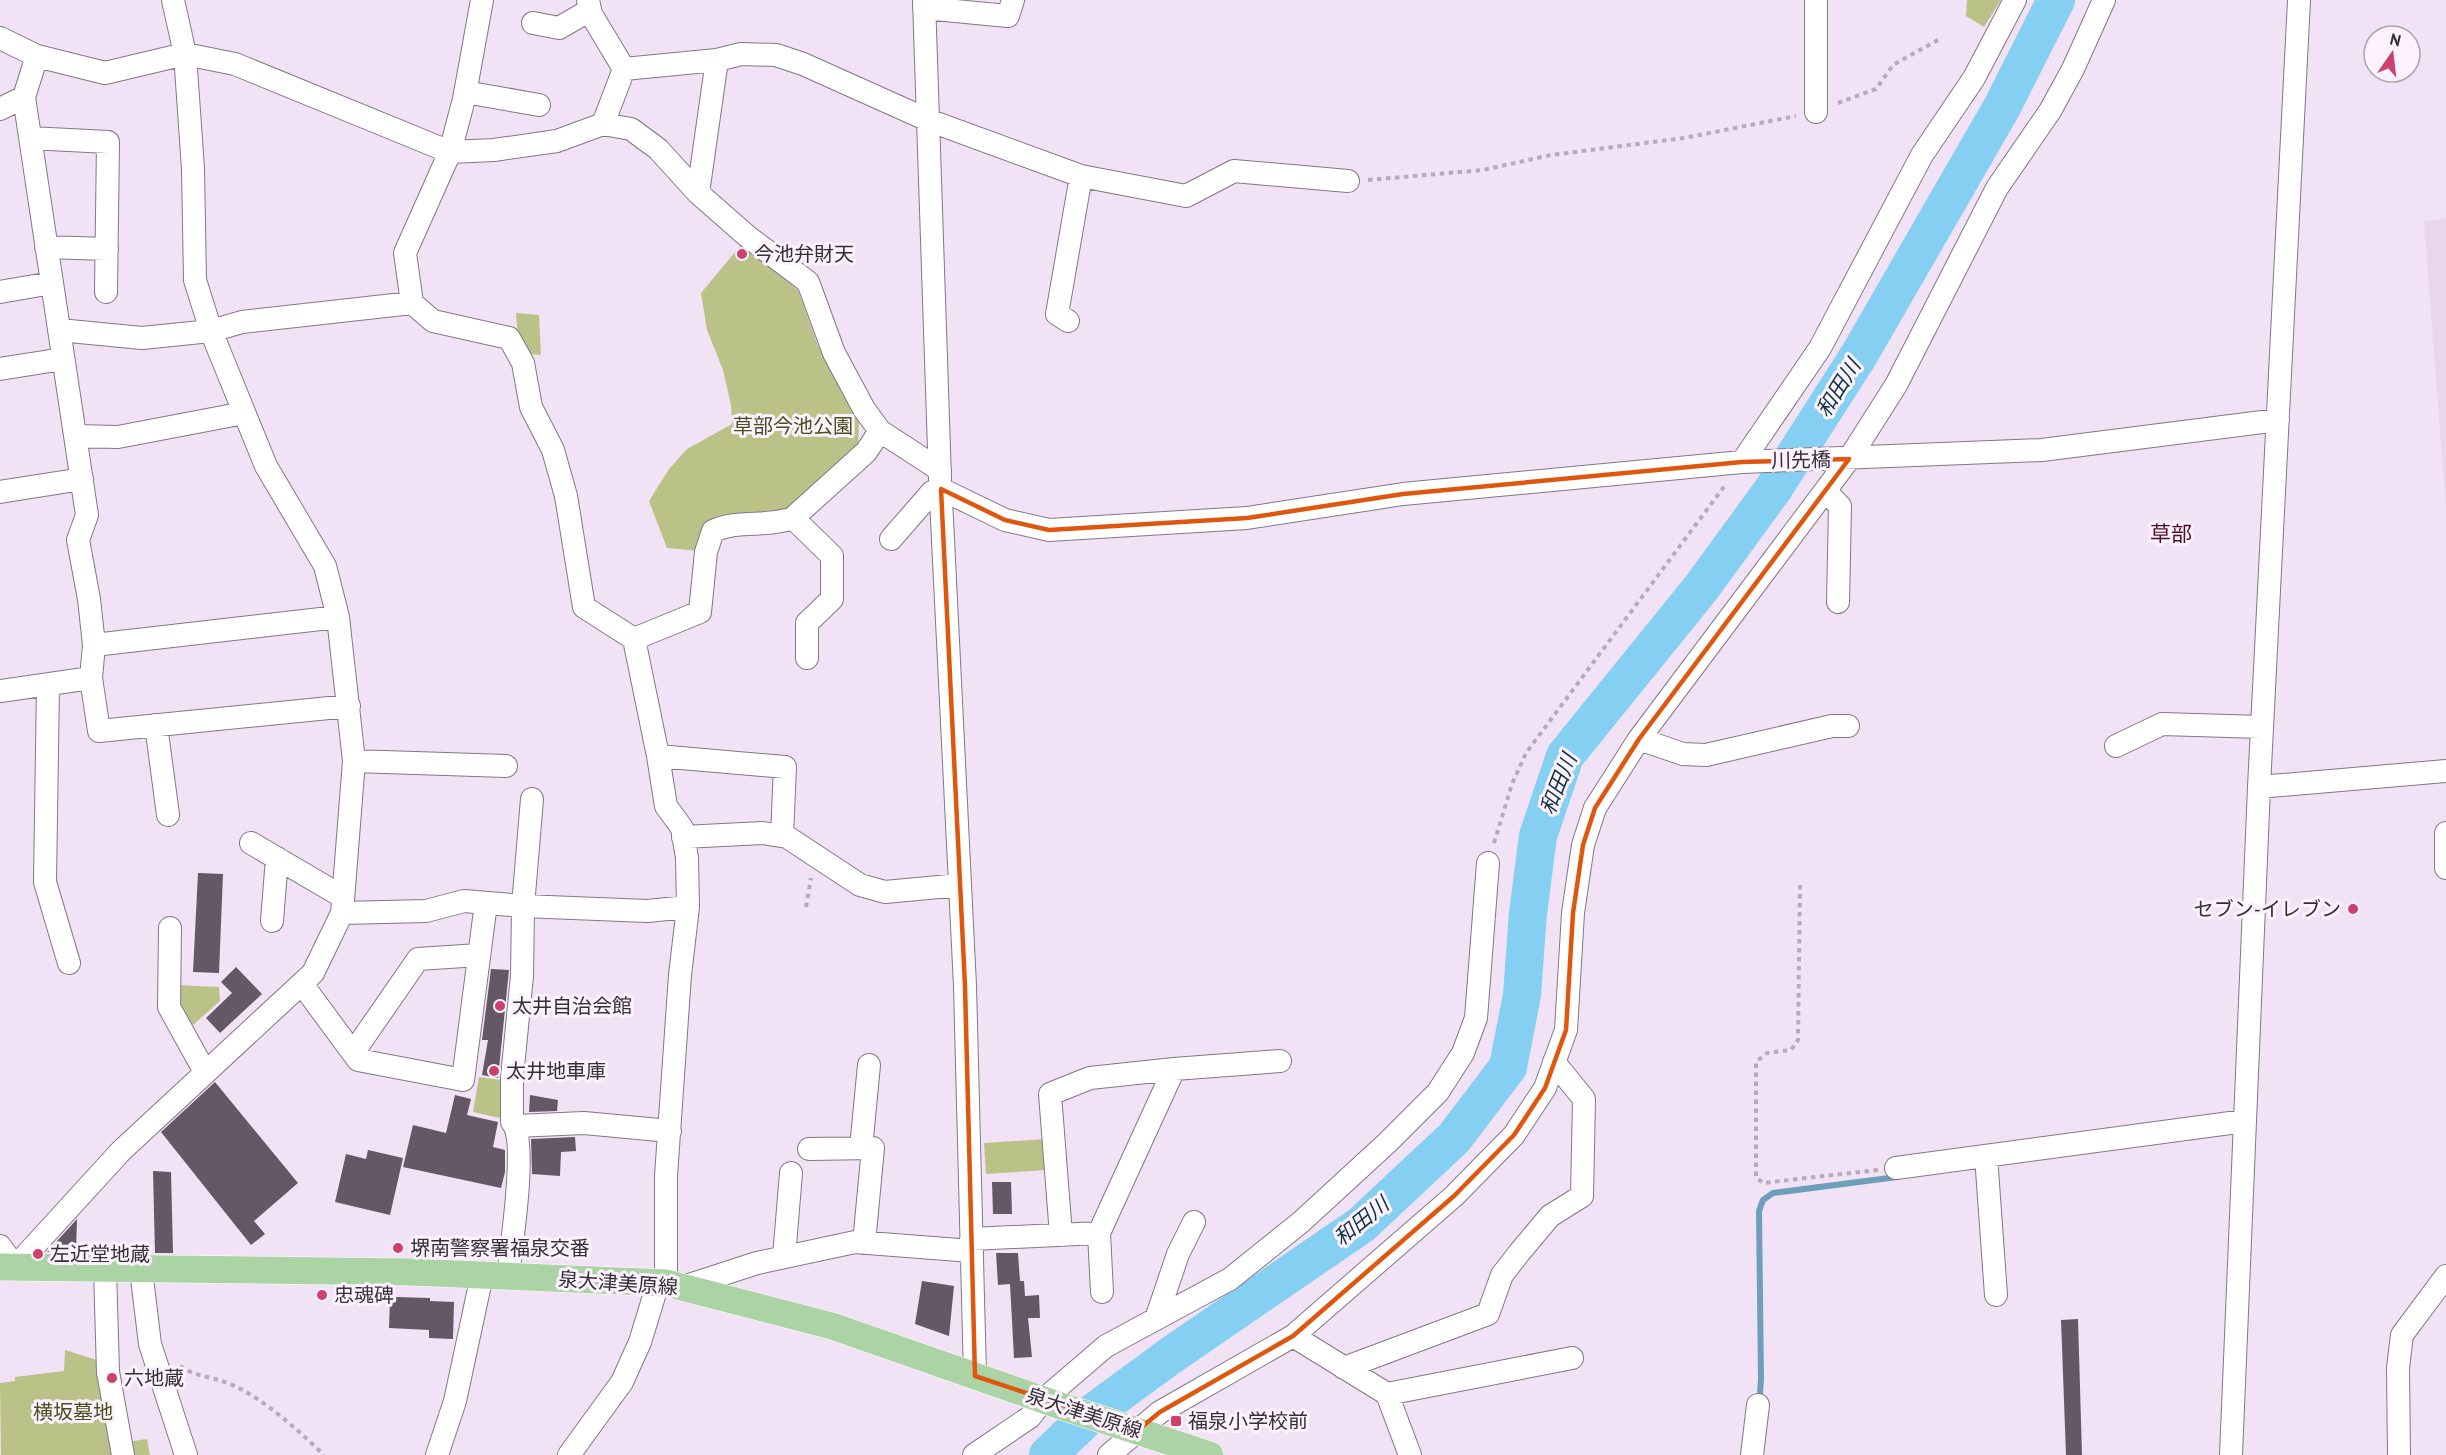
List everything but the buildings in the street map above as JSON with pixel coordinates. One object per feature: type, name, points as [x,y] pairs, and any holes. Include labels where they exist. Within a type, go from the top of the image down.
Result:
[{"type":"main road","name":"泉大津美原線","points":[[5,1260],[105,1269],[410,1272],[669,1284],[832,1326],[1210,1455]]},
{"type":"street","points":[[5,1260],[314,973],[342,905],[354,761],[338,617],[325,566],[266,466],[211,331],[195,280],[193,169],[185,54],[173,0]]},
{"type":"street","points":[[482,0],[465,92],[450,152],[405,253],[412,303],[433,321],[509,338],[523,363],[531,406],[553,450],[566,496],[584,607],[634,639],[666,806],[682,828],[687,858],[688,907],[680,975],[666,1176],[669,1284],[622,1382],[569,1455]]},
{"type":"street","points":[[975,1376],[960,885],[940,480],[924,4],[1008,16],[1013,0]]},
{"type":"street","points":[[1816,0],[1816,112]]},
{"type":"street","points":[[1748,462],[1820,348],[1922,155],[1974,78],[2015,0]]},
{"type":"street","points":[[1108,1455],[1129,1427],[1160,1412],[1293,1336],[1454,1196],[1514,1135],[1545,1088],[1566,1030],[1573,913],[1583,845],[1595,808],[1639,739],[1849,459],[1896,385],[1997,188],[2050,111],[2073,69],[2104,0]]},
{"type":"street","points":[[2231,1455],[2259,787],[2299,0]]},
{"type":"street","points":[[533,23],[559,28],[589,5],[613,54],[624,69]]},
{"type":"street","points":[[0,38],[37,56],[105,73],[185,54],[235,64],[450,152],[494,150],[557,141],[603,124],[631,129],[658,149],[698,193],[747,236],[808,282],[834,353],[864,409],[880,431],[866,452],[793,518],[780,523],[726,525],[713,531],[706,552],[700,612],[634,639]]},
{"type":"street","points":[[624,69],[717,60],[741,54],[776,55],[803,64],[928,120],[1081,177],[1186,196],[1234,171],[1348,182]]},
{"type":"street","points":[[37,56],[24,97],[87,515],[78,540],[89,599],[94,645],[91,678],[99,731],[349,706]]},
{"type":"street","points":[[698,193],[717,60]]},
{"type":"street","points":[[603,124],[624,69]]},
{"type":"street","points":[[465,92],[539,105]]},
{"type":"street","points":[[0,109],[24,97]]},
{"type":"street","points":[[30,138],[108,142],[106,292]]},
{"type":"street","points":[[1068,321],[1057,314],[1081,177]]},
{"type":"street","points":[[46,247],[107,249]]},
{"type":"street","points":[[0,292],[52,283]]},
{"type":"street","points":[[59,330],[142,338],[211,331],[242,322],[412,303]]},
{"type":"street","points":[[0,369],[63,359]]},
{"type":"street","points":[[75,436],[118,437],[244,413]]},
{"type":"street","name":"川先橋","points":[[880,431],[940,480],[1005,520],[1049,530],[1247,518],[1403,494],[1748,462],[2042,450],[2278,420]]},
{"type":"street","points":[[0,492],[81,479]]},
{"type":"street","points":[[891,539],[940,480]]},
{"type":"street","points":[[1825,491],[1840,506],[1838,602]]},
{"type":"street","points":[[793,518],[832,556],[832,599],[807,622],[807,658]]},
{"type":"street","points":[[94,645],[338,617]]},
{"type":"street","points":[[0,691],[91,678]]},
{"type":"street","points":[[48,685],[45,882],[69,963]]},
{"type":"street","points":[[2116,746],[2162,724],[2262,727]]},
{"type":"street","points":[[156,725],[168,815]]},
{"type":"street","points":[[1639,739],[1683,754],[1707,755],[1832,726],[1848,726]]},
{"type":"street","points":[[658,756],[785,768],[782,836]]},
{"type":"street","points":[[354,761],[506,766]]},
{"type":"street","points":[[2259,787],[2446,771]]},
{"type":"street","points":[[437,1455],[495,1276],[517,1196],[518,1142],[516,1126],[512,1122],[512,1077],[522,976],[523,906],[532,799]]},
{"type":"street","points":[[683,837],[763,833],[782,836],[794,841],[860,885],[885,892],[960,885]]},
{"type":"street","points":[[2446,833],[2446,868]]},
{"type":"street","points":[[251,843],[278,858],[342,905],[426,911],[464,901],[647,911],[688,907]]},
{"type":"street","points":[[272,921],[278,858]]},
{"type":"street","points":[[974,1455],[1051,1402],[1106,1346],[1230,1279],[1301,1222],[1387,1143],[1438,1092],[1463,1053],[1476,1018],[1488,863]]},
{"type":"street","points":[[302,984],[358,1060],[463,1080],[486,903]]},
{"type":"street","points":[[170,928],[169,1007],[205,1072]]},
{"type":"street","points":[[352,1053],[418,959],[479,955]]},
{"type":"street","points":[[1061,1235],[1050,1094],[1090,1078],[1280,1061]]},
{"type":"street","points":[[1344,1368],[1488,1314],[1502,1275],[1519,1253],[1550,1216],[1582,1196],[1584,1099],[1554,1062]]},
{"type":"street","points":[[861,1148],[869,1065]]},
{"type":"street","points":[[1102,1292],[1099,1233],[1174,1070]]},
{"type":"street","points":[[1896,1168],[2245,1121]]},
{"type":"street","points":[[516,1126],[584,1123],[670,1131]]},
{"type":"street","points":[[810,1149],[873,1148],[864,1243]]},
{"type":"street","points":[[1986,1156],[1996,1295]]},
{"type":"street","points":[[784,1257],[791,1173]]},
{"type":"street","points":[[1156,1319],[1179,1254],[1194,1222]]},
{"type":"street","points":[[669,1284],[855,1242],[972,1245],[1099,1233]]},
{"type":"street","points":[[105,1269],[108,1372],[123,1455]]},
{"type":"street","points":[[141,1270],[150,1344],[186,1455]]},
{"type":"street","points":[[2399,1455],[2398,1368],[2402,1335],[2446,1276]]},
{"type":"street","points":[[1293,1336],[1387,1394],[1410,1455]]},
{"type":"street","points":[[1387,1394],[1572,1358]]},
{"type":"street","points":[[1752,1455],[1758,1405]]},
{"type":"path","points":[[1348,182],[1483,170],[1551,155],[1684,138],[1816,112],[1876,88],[1893,65],[1938,40]]},
{"type":"path","points":[[1488,863],[1512,784],[1526,753],[1748,462]]},
{"type":"path","points":[[1800,885],[1798,1040],[1791,1050],[1767,1053],[1756,1062],[1756,1177],[1763,1183],[1896,1168]]},
{"type":"path","points":[[150,1344],[186,1370],[229,1383],[256,1400],[300,1432],[324,1455]]},
{"type":"highlighted area","points":[[1849,459],[1639,739],[1595,808],[1583,845],[1573,913],[1566,1030],[1545,1088],[1514,1135],[1454,1196],[1293,1336],[1160,1412],[1138,1430],[975,1376],[965,986],[941,489],[1005,520],[1049,530],[1247,518],[1403,494],[1742,462]]},
{"type":"shaded area","points":[[2446,219],[2446,510],[2424,221]]},
{"type":"green space","points":[[1967,0],[2001,0],[1984,27],[1966,16]]},
{"type":"green space","name":"草部今池公園","points":[[741,245],[767,263],[798,290],[818,346],[859,419],[858,449],[790,510],[741,514],[700,551],[667,548],[649,501],[669,469],[687,449],[732,424],[731,405],[723,370],[707,330],[701,293]]},
{"type":"green space","points":[[516,313],[539,315],[541,355],[529,354],[518,338]]},
{"type":"green space","points":[[178,985],[219,987],[220,1001],[193,1025],[178,1005]]},
{"type":"green space","points":[[479,1077],[508,1081],[509,1120],[473,1112]]},
{"type":"green space","points":[[1045,1139],[1047,1170],[986,1174],[984,1143]]},
{"type":"green space","name":"横坂墓地","points":[[65,1350],[119,1367],[126,1442],[147,1439],[150,1455],[1,1455],[0,1383],[15,1381],[15,1377],[64,1371]]},
{"type":"waterway","name":"和田川","points":[[1048,1455],[1091,1414],[1170,1356],[1361,1225],[1454,1138],[1508,1067],[1522,995],[1528,913],[1538,836],[1565,756],[1701,588],[1774,488],[1859,355],[2002,107],[2056,0]]},
{"type":"waterway","points":[[1760,1394],[1759,1211],[1763,1200],[1773,1193],[1897,1177]]},
{"type":"place","name":"今池弁財天","points":[[742,254]]},
{"type":"place","name":"セブン-イレブン","points":[[2353,909]]},
{"type":"place","name":"太井自治会館","points":[[500,1006]]},
{"type":"place","name":"太井地車庫","points":[[494,1071]]},
{"type":"place","name":"堺南警察署福泉交番","points":[[398,1248]]},
{"type":"place","name":"左近堂地蔵","points":[[38,1254]]},
{"type":"place","name":"忠魂碑","points":[[322,1295]]},
{"type":"place","name":"六地蔵","points":[[112,1378]]},
{"type":"place","name":"福泉小学校前","points":[[1176,1421]]},
{"type":"district","name":"草部","points":[[2171,533]]}]
